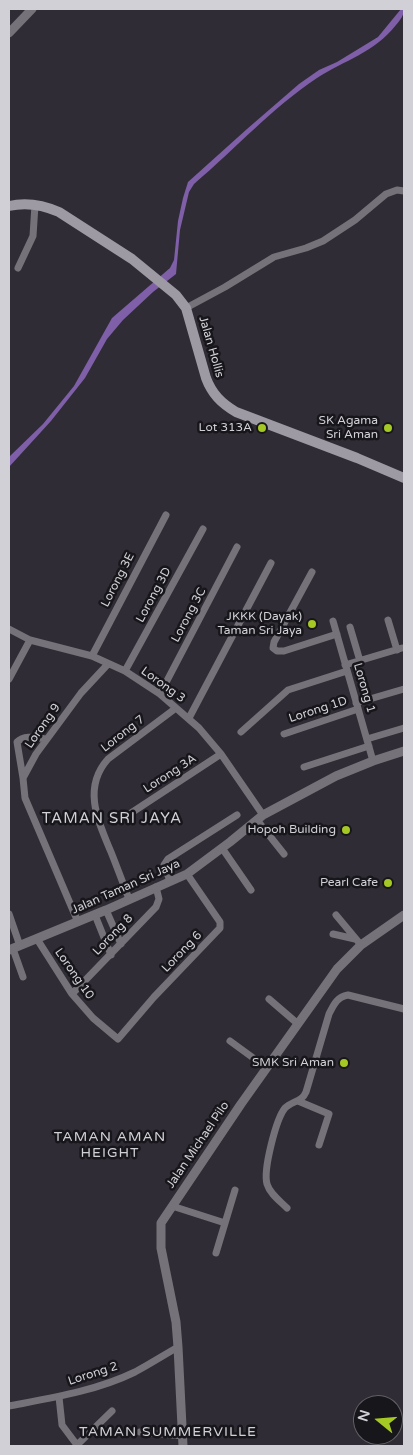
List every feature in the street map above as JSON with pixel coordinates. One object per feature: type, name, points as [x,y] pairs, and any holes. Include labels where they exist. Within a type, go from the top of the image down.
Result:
[{"type":"main road","name":"Jalan Hollis","points":[[9,206],[35,205],[59,212],[132,259],[165,285],[186,308],[210,390],[226,406],[236,412],[404,478]]},
{"type":"street","points":[[9,34],[32,9]]},
{"type":"street","points":[[186,308],[274,257],[323,241],[355,220],[386,194],[397,190],[404,191]]},
{"type":"street","points":[[18,268],[32,236],[35,205]]},
{"type":"street","name":"Lorong 3E","points":[[92,656],[166,515]]},
{"type":"street","name":"Lorong 3D","points":[[125,671],[202,529]]},
{"type":"street","name":"Lorong 3C","points":[[160,694],[238,547]]},
{"type":"street","points":[[189,718],[271,563]]},
{"type":"street","points":[[312,572],[274,642],[273,648],[284,652],[337,634]]},
{"type":"street","points":[[241,732],[288,690],[360,661],[399,649],[388,620]]},
{"type":"street","name":"Lorong 1","points":[[333,621],[373,760]]},
{"type":"street","points":[[350,627],[360,661]]},
{"type":"street","name":"Lorong 3","points":[[9,629],[30,640],[92,656],[125,671],[160,694],[189,718],[221,754],[260,817]]},
{"type":"street","points":[[9,679],[30,640]]},
{"type":"street","name":"Lorong 9","points":[[23,778],[46,739],[81,693],[108,664]]},
{"type":"street","name":"Lorong 1D","points":[[284,734],[404,689]]},
{"type":"street","name":"Lorong 7","points":[[129,899],[98,821],[94,796],[96,777],[108,759],[176,708]]},
{"type":"street","points":[[304,767],[404,728]]},
{"type":"street","points":[[46,739],[26,737],[18,742],[25,798],[78,922]]},
{"type":"street","name":"Jalan Taman Sri Jaya","points":[[14,948],[95,915],[187,874],[260,817],[322,782],[373,760],[404,751]]},
{"type":"street","name":"Lorong 3A","points":[[131,813],[221,754]]},
{"type":"street","points":[[170,881],[164,864],[168,859],[237,815]]},
{"type":"street","points":[[260,817],[284,854]]},
{"type":"street","points":[[222,848],[251,890]]},
{"type":"street","name":"Lorong 6","points":[[118,1039],[154,997],[220,928],[220,922],[217,917],[187,874]]},
{"type":"street","name":"Lorong 8","points":[[72,994],[156,907],[159,899],[156,887]]},
{"type":"street","points":[[106,910],[121,944]]},
{"type":"street","points":[[9,914],[14,948],[23,977]]},
{"type":"street","points":[[95,915],[111,955]]},
{"type":"street","points":[[336,915],[358,942]]},
{"type":"street","name":"Jalan Michael Pilo","points":[[183,1446],[176,1322],[163,1262],[160,1237],[161,1223],[267,1068],[358,942],[404,915]]},
{"type":"street","points":[[333,934],[358,942]]},
{"type":"street","name":"Lorong 10","points":[[37,939],[72,994],[93,1018],[118,1039]]},
{"type":"street","points":[[287,1208],[267,1185],[266,1168],[271,1144],[286,1107],[303,1098],[306,1092],[329,1014],[337,1000],[342,996],[355,996],[404,1009]]},
{"type":"street","points":[[269,999],[298,1024]]},
{"type":"street","points":[[230,1041],[267,1068]]},
{"type":"street","points":[[298,1101],[329,1114],[319,1145]]},
{"type":"street","points":[[216,1253],[235,1190]]},
{"type":"street","points":[[172,1206],[225,1223]]},
{"type":"street","name":"Lorong 2","points":[[9,1406],[59,1397],[102,1384],[134,1372],[178,1347]]},
{"type":"street","points":[[59,1397],[62,1425],[77,1446],[112,1411]]},
{"type":"street","points":[[140,1432],[183,1436]]},
{"type":"shaded area","points":[[401,9],[404,9],[400,20],[378,43],[317,78],[300,90],[269,115],[194,184],[189,192],[180,230],[176,274],[123,320],[107,339],[85,378],[51,421],[9,467],[9,457],[43,424],[74,386],[112,318],[170,268],[174,260],[178,221],[188,182],[299,84],[319,70],[337,62],[378,37]]},
{"type":"place","name":"Lot 313A","points":[[262,428]]},
{"type":"place","name":"SK Agama Sri Aman","points":[[388,428]]},
{"type":"place","name":"JKKK (Dayak) Taman Sri Jaya","points":[[312,624]]},
{"type":"place","name":"Hopoh Building","points":[[346,830]]},
{"type":"place","name":"Pearl Cafe","points":[[388,883]]},
{"type":"place","name":"SMK Sri Aman","points":[[344,1063]]},
{"type":"district","name":"TAMAN SRI JAYA","points":[[112,819]]},
{"type":"district","name":"TAMAN AMAN HEIGHT","points":[[110,1146]]},
{"type":"district","name":"TAMAN SUMMERVILLE","points":[[168,1432]]}]
